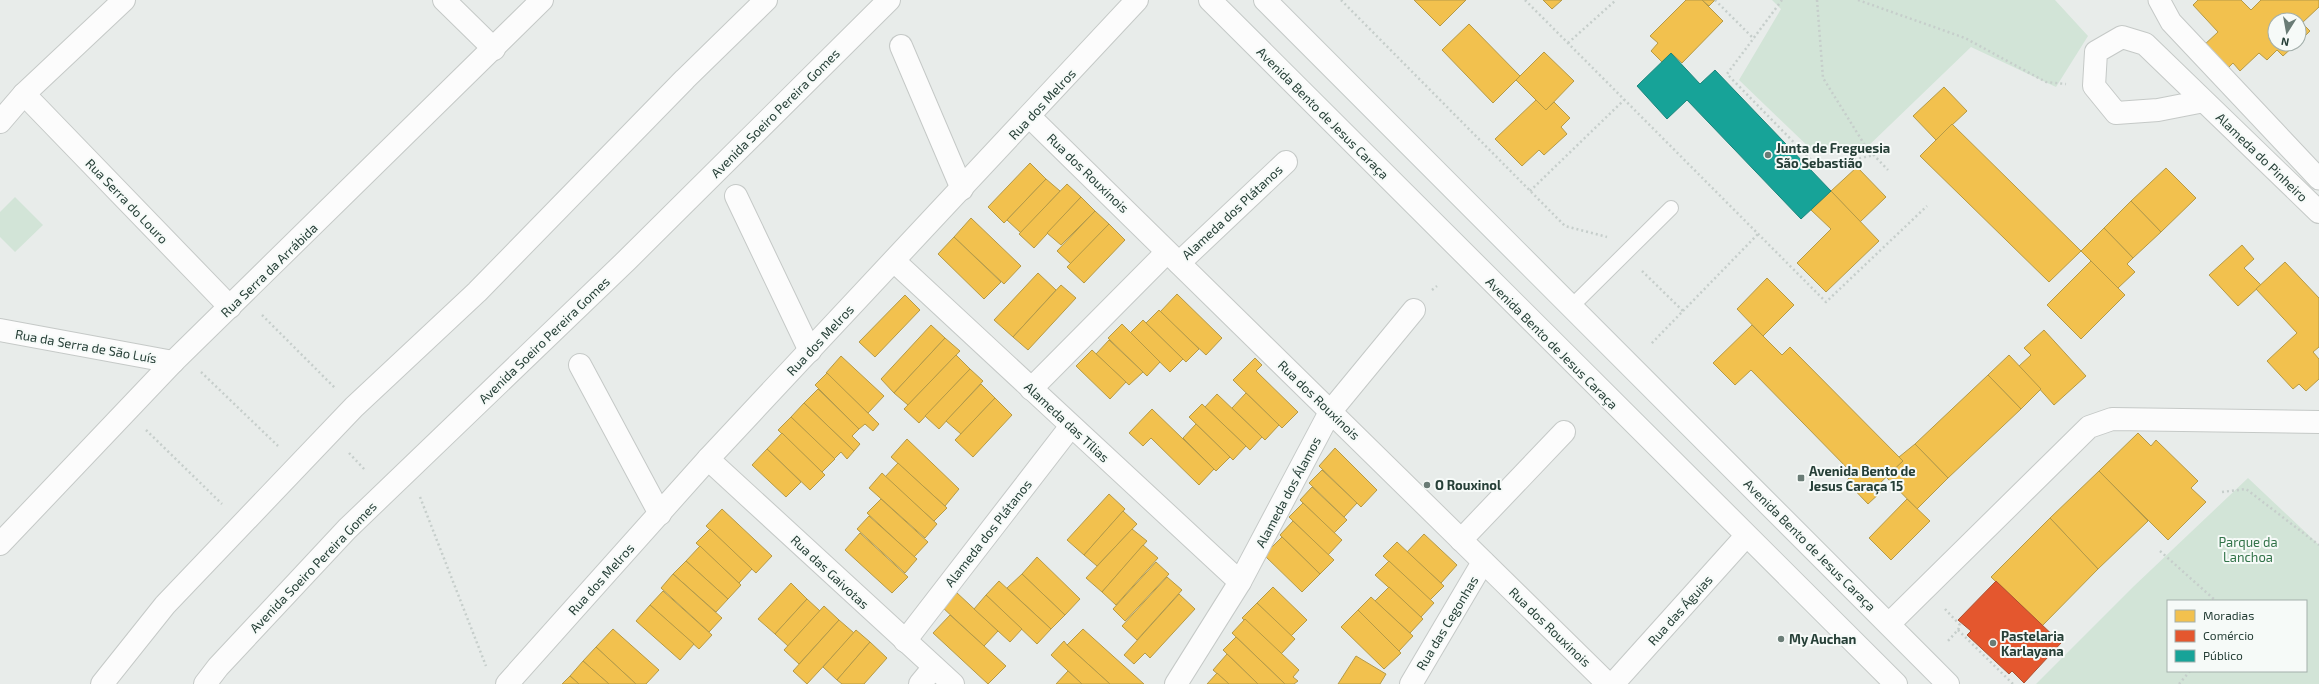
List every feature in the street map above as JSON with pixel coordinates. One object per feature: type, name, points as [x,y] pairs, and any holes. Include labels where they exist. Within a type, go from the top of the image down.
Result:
[{"type":"street","points":[[0,121],[24,94],[124,0]]},
{"type":"street","points":[[444,0],[494,49]]},
{"type":"street","name":"Rua Serra da Arrábida","points":[[0,544],[177,358],[494,49],[542,0]]},
{"type":"street","points":[[102,684],[165,605],[330,433],[477,292],[685,79],[766,0]]},
{"type":"street","name":"Avenida Soeiro Pereira Gomes","points":[[205,684],[218,667],[347,529],[627,260],[889,0]]},
{"type":"street","name":"Rua dos Melros","points":[[507,684],[708,459],[962,189],[1137,0]]},
{"type":"street","name":"Avenida Bento de Jesus Caraça","points":[[1210,0],[1896,684]]},
{"type":"street","points":[[2159,0],[2171,22],[2319,179]]},
{"type":"street","name":"Avenida Bento de Jesus Caraça","points":[[1273,3],[1948,684]]},
{"type":"street","name":"Alameda do Pinheiro","points":[[2094,86],[2096,52],[2122,37],[2145,44],[2319,212]]},
{"type":"street","points":[[901,46],[962,189]]},
{"type":"street","points":[[2094,86],[2116,113],[2158,110],[2204,101]]},
{"type":"street","name":"Rua Serra do Louro","points":[[24,94],[230,307]]},
{"type":"street","name":"Rua dos Rouxinois","points":[[1030,116],[1608,684]]},
{"type":"street","name":"Alameda dos Plátanos","points":[[1031,389],[1173,257],[1286,162]]},
{"type":"street","points":[[736,196],[810,351]]},
{"type":"street","name":"Alameda das Tílias","points":[[894,261],[1240,582]]},
{"type":"street","name":"Alameda dos Álamos","points":[[1176,684],[1240,582],[1330,412],[1414,310]]},
{"type":"street","name":"Rua da Serra de São Luís","points":[[0,330],[177,358]]},
{"type":"street","points":[[580,365],[660,514]]},
{"type":"street","points":[[1889,624],[2089,427],[2112,418],[2319,422]]},
{"type":"street","name":"Alameda dos Plátanos","points":[[905,641],[1071,426]]},
{"type":"street","points":[[1461,540],[1564,432]]},
{"type":"street","name":"Rua das Gaivotas","points":[[708,459],[953,684]]},
{"type":"street","name":"Rua das Águias","points":[[1613,684],[1746,536]]},
{"type":"street","name":"Rua das Cegonhas","points":[[1411,684],[1483,562]]},
{"type":"street","points":[[920,684],[934,667]]},
{"type":"lane","points":[[1572,306],[1671,208]]},
{"type":"path","points":[[1341,0],[1565,226],[1610,238]]},
{"type":"path","points":[[1525,0],[1826,302],[1927,206]]},
{"type":"path","points":[[1568,44],[1616,0]]},
{"type":"path","points":[[1715,0],[1754,39]]},
{"type":"path","points":[[1782,0],[1727,74],[1819,168],[1874,155]]},
{"type":"path","points":[[1818,0],[1823,78],[1866,147],[1888,170]]},
{"type":"path","points":[[1858,0],[1965,38],[2046,82],[2094,86]]},
{"type":"path","points":[[1530,191],[1624,100]]},
{"type":"path","points":[[1648,347],[1758,234]]},
{"type":"path","points":[[1638,268],[1683,311]]},
{"type":"path","points":[[230,307],[260,314],[339,392]]},
{"type":"path","points":[[177,358],[280,448]]},
{"type":"path","points":[[126,410],[243,524]]},
{"type":"path","points":[[330,433],[386,492]]},
{"type":"path","points":[[2222,492],[2246,489],[2319,545]]},
{"type":"path","points":[[418,491],[482,657]]},
{"type":"path","points":[[2160,551],[2215,600]]},
{"type":"path","points":[[1958,630],[2013,684]]},
{"type":"path","points":[[2179,684],[2189,672]]},
{"type":"green space","points":[[1772,0],[2055,0],[2088,36],[2056,87],[1971,47],[1863,151],[1815,153],[1739,80],[1781,9]]},
{"type":"green space","points":[[15,197],[43,225],[15,252],[0,237],[0,212]]},
{"type":"green space","name":"Parque da Lanchoa","points":[[2248,478],[2319,545],[2319,684],[2036,684],[2133,587]]},
{"type":"building: Moradias","points":[[1414,0],[1466,0],[1440,26]]},
{"type":"building: Moradias","points":[[1543,0],[1562,0],[1552,9]]},
{"type":"building: Moradias","points":[[1686,0],[1702,0],[1723,21],[1682,63],[1671,53],[1662,62],[1651,51],[1658,43],[1650,36]]},
{"type":"building: Moradias","points":[[1702,0],[1715,0],[1709,6]]},
{"type":"building: Moradias","points":[[2198,0],[2241,0],[2251,10],[2261,0],[2319,0],[2319,7],[2307,18],[2307,12],[2267,12],[2267,52],[2275,52],[2267,60],[2259,53],[2240,71],[2233,63],[2226,70],[2203,46],[2218,32],[2193,5]]},
{"type":"building: Moradias","points":[[1469,24],[1520,76],[1493,103],[1442,50]]},
{"type":"building: Moradias","points":[[1544,52],[1574,81],[1546,110],[1516,80]]},
{"type":"building: Moradias","points":[[2279,52],[2287,52],[2283,56]]},
{"type":"building: Moradias","points":[[1944,87],[1967,111],[1936,140],[1913,116]]},
{"type":"building: Moradias","points":[[1536,100],[1546,110],[1554,102],[1570,118],[1561,127],[1567,134],[1544,155],[1539,150],[1522,166],[1495,139]]},
{"type":"building: Moradias","points":[[1952,124],[2081,251],[2049,282],[1920,156]]},
{"type":"building: Moradias","points":[[1030,163],[1046,179],[1004,223],[988,207]]},
{"type":"building: Moradias","points":[[1857,167],[1886,197],[1860,222],[1831,191]]},
{"type":"building: Moradias","points":[[2166,168],[2196,198],[2161,232],[2131,201]]},
{"type":"building: Moradias","points":[[1046,179],[1060,191],[1021,233],[1007,220]]},
{"type":"building: Moradias","points":[[1067,184],[1081,197],[1034,248],[1019,234]]},
{"type":"building: Moradias","points":[[1831,191],[1879,241],[1826,292],[1797,263],[1831,229],[1811,210]]},
{"type":"building: Moradias","points":[[1081,197],[1095,211],[1061,245],[1047,233]]},
{"type":"building: Moradias","points":[[2131,201],[2161,232],[2133,258],[2104,228]]},
{"type":"building: Moradias","points":[[1095,211],[1109,224],[1071,264],[1057,251]]},
{"type":"building: Moradias","points":[[971,218],[1021,266],[1004,284],[954,237]]},
{"type":"building: Moradias","points":[[1109,224],[1125,240],[1084,283],[1067,267]]},
{"type":"building: Moradias","points":[[2104,228],[2133,258],[2127,264],[2135,272],[2118,288],[2081,251]]},
{"type":"building: Moradias","points":[[954,237],[1001,282],[984,299],[938,254]]},
{"type":"building: Moradias","points":[[2242,245],[2254,259],[2244,268],[2261,285],[2238,306],[2209,275]]},
{"type":"building: Moradias","points":[[2091,261],[2125,295],[2081,339],[2047,305]]},
{"type":"building: Moradias","points":[[2285,262],[2319,298],[2319,347],[2313,352],[2319,359],[2319,379],[2306,391],[2299,384],[2293,389],[2267,361],[2297,333],[2256,289]]},
{"type":"building: Moradias","points":[[1038,273],[1056,290],[1013,337],[994,320]]},
{"type":"building: Moradias","points":[[1767,278],[1794,305],[1763,336],[1737,309]]},
{"type":"building: Moradias","points":[[1061,285],[1076,298],[1028,350],[1013,337]]},
{"type":"building: Moradias","points":[[1177,294],[1222,338],[1206,355],[1160,312]]},
{"type":"building: Moradias","points":[[905,295],[920,310],[875,357],[859,342]]},
{"type":"building: Moradias","points":[[1159,310],[1199,349],[1186,362],[1146,323]]},
{"type":"building: Moradias","points":[[1143,320],[1183,359],[1170,372],[1130,333]]},
{"type":"building: Moradias","points":[[1122,324],[1160,362],[1147,376],[1108,338]]},
{"type":"building: Moradias","points":[[931,325],[945,338],[894,393],[881,379]]},
{"type":"building: Moradias","points":[[1752,325],[1782,355],[1790,347],[1903,461],[1877,486],[1882,491],[1868,504],[1846,481],[1853,474],[1751,370],[1735,385],[1713,363]]},
{"type":"building: Moradias","points":[[2044,330],[2086,376],[2054,405],[2019,366],[2031,355],[2024,348]]},
{"type":"building: Moradias","points":[[945,338],[960,351],[908,405],[894,393]]},
{"type":"building: Moradias","points":[[1109,340],[1143,372],[1129,385],[1096,354]]},
{"type":"building: Moradias","points":[[1092,350],[1126,382],[1110,399],[1076,366]]},
{"type":"building: Moradias","points":[[956,355],[970,369],[919,423],[904,409]]},
{"type":"building: Moradias","points":[[2009,355],[2041,389],[2021,409],[1988,375]]},
{"type":"building: Moradias","points":[[841,356],[884,396],[868,413],[826,373]]},
{"type":"building: Moradias","points":[[1255,358],[1262,365],[1256,371],[1298,412],[1282,428],[1233,380]]},
{"type":"building: Moradias","points":[[970,369],[983,381],[939,429],[925,416]]},
{"type":"building: Moradias","points":[[827,373],[879,424],[873,431],[865,424],[859,429],[815,385]]},
{"type":"building: Moradias","points":[[1988,375],[2021,409],[1948,478],[1915,444]]},
{"type":"building: Moradias","points":[[981,384],[995,398],[961,434],[946,421]]},
{"type":"building: Moradias","points":[[818,389],[859,429],[852,436],[860,444],[854,451],[804,403]]},
{"type":"building: Moradias","points":[[1246,393],[1279,425],[1265,440],[1232,408]]},
{"type":"building: Moradias","points":[[1217,394],[1262,437],[1250,450],[1205,407]]},
{"type":"building: Moradias","points":[[995,398],[1012,415],[973,457],[955,440]]},
{"type":"building: Moradias","points":[[804,403],[854,451],[847,459],[841,452],[834,459],[791,417]]},
{"type":"building: Moradias","points":[[1202,404],[1246,446],[1233,460],[1189,417]]},
{"type":"building: Moradias","points":[[1152,409],[1214,469],[1199,485],[1151,438],[1143,446],[1129,433]]},
{"type":"building: Moradias","points":[[791,417],[835,459],[822,472],[778,430]]},
{"type":"building: Moradias","points":[[1196,424],[1230,457],[1216,471],[1183,438]]},
{"type":"building: Moradias","points":[[782,433],[825,475],[810,490],[767,449]]},
{"type":"building: Moradias","points":[[2138,433],[2151,446],[2156,440],[2198,481],[2191,488],[2206,502],[2168,540],[2099,471]]},
{"type":"building: Moradias","points":[[907,439],[959,489],[945,506],[891,457]]},
{"type":"building: Moradias","points":[[1915,444],[1948,478],[1917,509],[1886,477],[1903,461],[1899,457]]},
{"type":"building: Moradias","points":[[1335,448],[1377,490],[1361,507],[1319,466]]},
{"type":"building: Moradias","points":[[767,449],[801,482],[786,497],[752,465]]},
{"type":"building: Moradias","points":[[898,463],[947,508],[934,521],[885,477]]},
{"type":"building: Moradias","points":[[1322,470],[1357,503],[1344,517],[1309,483]]},
{"type":"building: Moradias","points":[[2099,471],[2148,521],[2098,569],[2050,518]]},
{"type":"building: Moradias","points":[[882,473],[937,524],[925,538],[869,488]]},
{"type":"building: Moradias","points":[[1312,487],[1347,520],[1334,533],[1300,500]]},
{"type":"building: Moradias","points":[[1109,494],[1125,509],[1084,555],[1067,540]]},
{"type":"building: Moradias","points":[[881,499],[928,542],[914,557],[867,513]]},
{"type":"building: Moradias","points":[[1907,499],[1930,521],[1891,560],[1869,538]]},
{"type":"building: Moradias","points":[[1303,503],[1342,540],[1328,555],[1289,517]]},
{"type":"building: Moradias","points":[[722,509],[772,556],[756,573],[706,526]]},
{"type":"building: Moradias","points":[[1123,511],[1137,524],[1097,566],[1084,555]]},
{"type":"building: Moradias","points":[[869,516],[917,559],[905,573],[857,529]]},
{"type":"building: Moradias","points":[[2050,518],[2098,569],[2042,626],[1991,577]]},
{"type":"building: Moradias","points":[[1293,521],[1334,560],[1320,574],[1280,535]]},
{"type":"building: Moradias","points":[[710,529],[752,569],[739,583],[696,543]]},
{"type":"building: Moradias","points":[[1132,529],[1147,541],[1102,592],[1086,578]]},
{"type":"building: Moradias","points":[[860,533],[908,577],[892,593],[845,550]]},
{"type":"building: Moradias","points":[[1424,534],[1457,565],[1441,583],[1407,552]]},
{"type":"building: Moradias","points":[[1282,537],[1320,574],[1302,592],[1264,555]]},
{"type":"building: Moradias","points":[[1397,542],[1444,586],[1430,600],[1383,556]]},
{"type":"building: Moradias","points":[[1143,545],[1158,558],[1116,605],[1102,592]]},
{"type":"building: Moradias","points":[[700,546],[741,585],[728,599],[686,561]]},
{"type":"building: Moradias","points":[[1037,557],[1080,599],[1065,615],[1022,574]]},
{"type":"building: Moradias","points":[[686,561],[728,599],[716,612],[673,574]]},
{"type":"building: Moradias","points":[[1389,561],[1434,603],[1421,617],[1375,575]]},
{"type":"building: Moradias","points":[[1156,562],[1169,574],[1125,621],[1113,609]]},
{"type":"building: Moradias","points":[[673,574],[722,618],[709,632],[661,588]]},
{"type":"building: Moradias","points":[[1022,574],[1065,615],[1051,629],[1007,588]]},
{"type":"building: Moradias","points":[[1167,577],[1182,590],[1137,640],[1122,626]]},
{"type":"building: Moradias","points":[[999,581],[1051,629],[1037,644],[986,595]]},
{"type":"building: Moradias","points":[[791,583],[807,599],[775,634],[758,619]]},
{"type":"building: Moradias","points":[[1273,587],[1307,620],[1291,636],[1257,603]]},
{"type":"building: Moradias","points":[[1389,587],[1423,619],[1410,633],[1375,601]]},
{"type":"building: Moradias","points":[[663,591],[712,635],[699,649],[650,605]]},
{"type":"building: Moradias","points":[[956,592],[998,631],[984,646],[942,607]]},
{"type":"building: Moradias","points":[[1179,594],[1195,609],[1150,658],[1145,653],[1134,664],[1124,655]]},
{"type":"building: Moradias","points":[[986,595],[1022,629],[1010,642],[974,609]]},
{"type":"building: Moradias","points":[[1371,597],[1413,636],[1399,651],[1358,610]]},
{"type":"building: Moradias","points":[[807,599],[820,611],[788,646],[775,634]]},
{"type":"building: Moradias","points":[[1257,603],[1295,639],[1281,654],[1242,618]]},
{"type":"building: Moradias","points":[[650,605],[694,644],[680,660],[636,621]]},
{"type":"building: Moradias","points":[[824,606],[839,620],[799,664],[784,650]]},
{"type":"building: Moradias","points":[[1358,610],[1401,653],[1384,669],[1341,627]]},
{"type":"building: Moradias","points":[[950,615],[1006,666],[988,684],[933,633]]},
{"type":"building: Moradias","points":[[1245,619],[1299,670],[1293,677],[1298,681],[1294,684],[1285,684],[1232,633]]},
{"type":"building: Moradias","points":[[839,620],[854,633],[807,684],[793,671]]},
{"type":"building: Moradias","points":[[613,629],[659,670],[646,684],[636,684],[596,647]]},
{"type":"building: Moradias","points":[[1083,629],[1144,684],[1110,684],[1067,645]]},
{"type":"building: Moradias","points":[[856,630],[870,642],[837,680],[823,667]]},
{"type":"building: Moradias","points":[[1236,637],[1285,684],[1258,684],[1223,650]]},
{"type":"building: Moradias","points":[[1064,641],[1110,684],[1082,684],[1051,655]]},
{"type":"building: Moradias","points":[[870,642],[887,658],[864,684],[842,684],[837,680]]},
{"type":"building: Moradias","points":[[596,647],[636,684],[609,684],[583,661]]},
{"type":"building: Moradias","points":[[1227,654],[1258,684],[1229,684],[1213,670]]},
{"type":"building: Moradias","points":[[1356,656],[1386,674],[1380,684],[1338,684]]},
{"type":"building: Moradias","points":[[583,661],[609,684],[579,684],[570,676]]},
{"type":"building: Moradias","points":[[1068,671],[1082,684],[1056,684]]},
{"type":"building: Moradias","points":[[1217,673],[1229,684],[1207,684]]},
{"type":"building: Moradias","points":[[570,676],[579,684],[562,684]]},
{"type":"building: Comércio","points":[[1996,581],[2061,643],[2024,683],[2012,671],[2009,674],[1967,635],[1971,631],[1958,620]]},
{"type":"building: Público","name":"Junta de Freguesia São Sebastião","points":[[1671,53],[1700,84],[1715,70],[1831,191],[1801,219],[1687,100],[1667,119],[1637,86]]},
{"type":"place","name":"Junta de Freguesia São Sebastião","points":[[1768,155]]},
{"type":"place","name":"Avenida Bento de Jesus Caraça 15","points":[[1801,478]]},
{"type":"place","name":"O Rouxinol","points":[[1427,485]]},
{"type":"place","name":"My Auchan","points":[[1781,639]]},
{"type":"place","name":"Pastelaria Karlayana","points":[[1993,643]]}]
